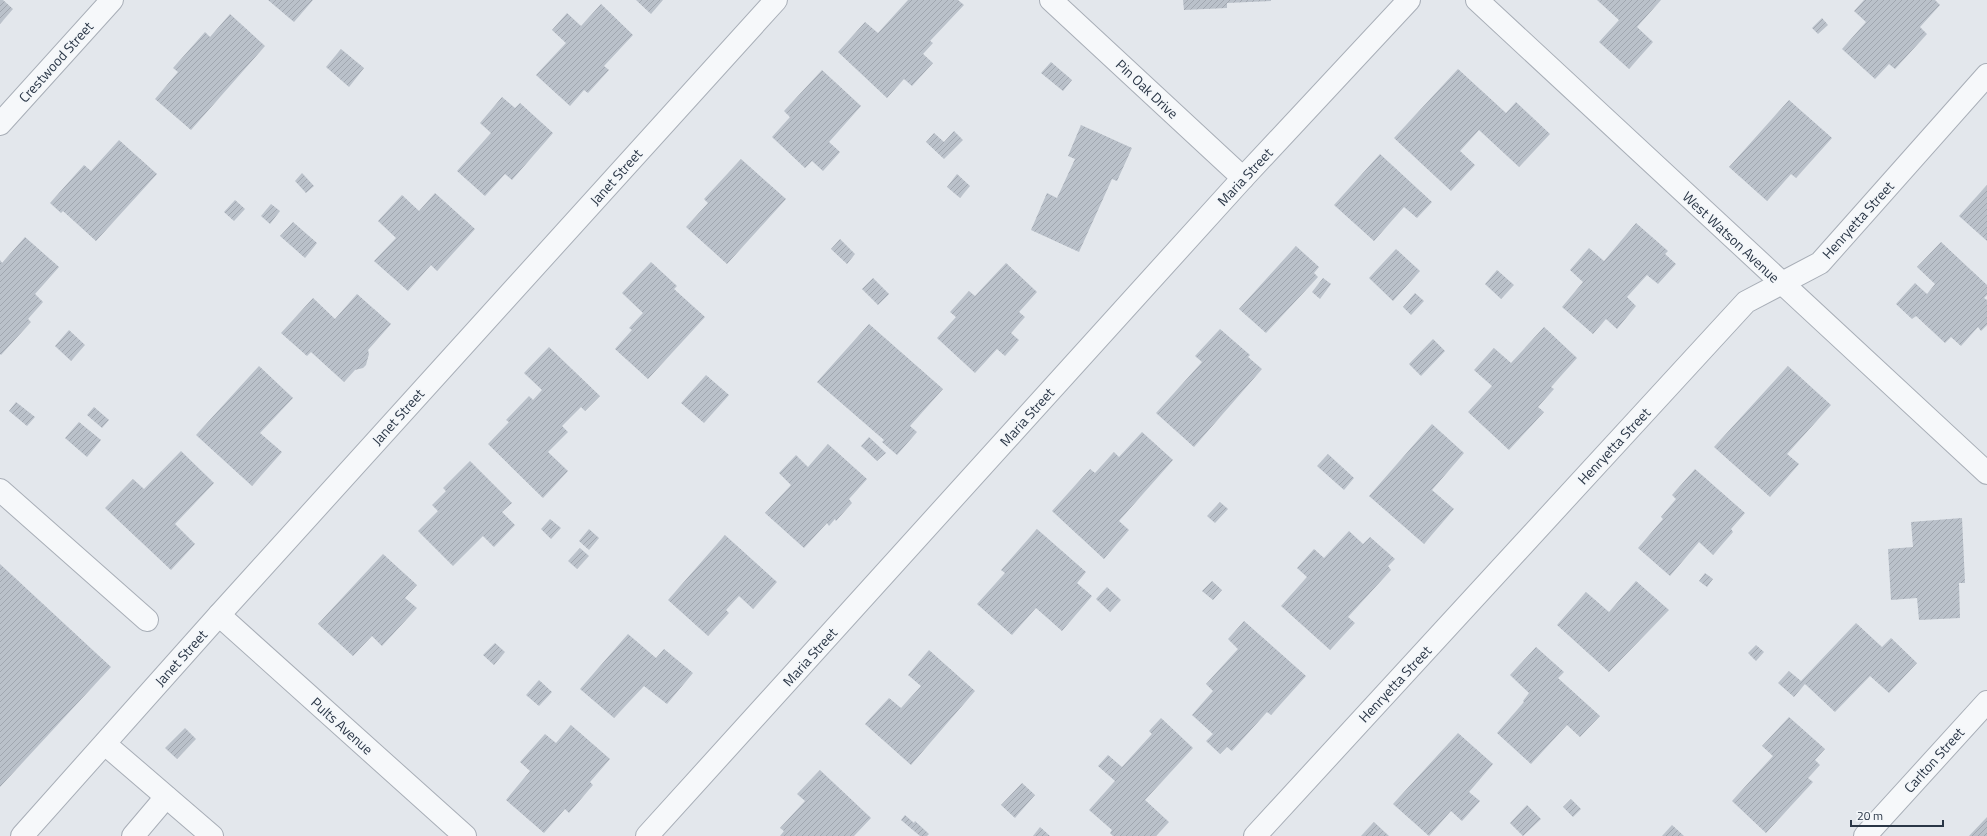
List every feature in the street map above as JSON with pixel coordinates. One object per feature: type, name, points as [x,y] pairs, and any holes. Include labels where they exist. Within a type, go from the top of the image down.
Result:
[{"type":"street","name":"Crestwood Street","points":[[0,124],[112,0]]},
{"type":"street","name":"Janet Street","points":[[22,836],[776,0]]},
{"type":"street","name":"Pin Oak Drive","points":[[1051,0],[1244,178]]},
{"type":"street","name":"Maria Street","points":[[647,836],[1244,178],[1409,0]]},
{"type":"street","name":"West Watson Avenue","points":[[1477,0],[1781,283],[1987,472]]},
{"type":"street","name":"Henryetta Street","points":[[1255,836],[1746,302],[1820,263],[1987,75]]},
{"type":"street","points":[[0,490],[147,620]]},
{"type":"street","name":"Pults Avenue","points":[[220,615],[465,836]]},
{"type":"street","name":"Carlton Street","points":[[1865,836],[1987,702]]},
{"type":"street","points":[[105,744],[212,836]]},
{"type":"street","points":[[133,836],[166,797]]},
{"type":"building","points":[[0,0],[3,0],[13,9],[0,24]]},
{"type":"building","points":[[268,0],[313,0],[294,22]]},
{"type":"building","points":[[636,0],[663,0],[651,14]]},
{"type":"building","points":[[908,0],[958,0],[964,5],[930,41],[933,43],[923,54],[933,63],[912,86],[904,79],[887,98],[838,52],[865,22],[878,33]]},
{"type":"building","points":[[1183,0],[1271,1],[1227,3],[1227,8],[1184,10]]},
{"type":"building","points":[[1597,0],[1661,0],[1637,27],[1653,42],[1629,69],[1599,42],[1619,20]]},
{"type":"building","points":[[1864,0],[1935,0],[1940,5],[1920,27],[1927,34],[1895,69],[1889,64],[1875,79],[1842,49],[1866,22],[1854,11]]},
{"type":"building","points":[[601,4],[633,35],[604,66],[609,70],[588,93],[584,90],[570,106],[536,75],[566,43],[552,30],[567,13],[581,26]]},
{"type":"building","points":[[230,14],[265,46],[191,130],[155,99],[178,72],[173,68],[205,32],[210,37]]},
{"type":"building","points":[[1822,18],[1828,25],[1818,34],[1812,28]]},
{"type":"building","points":[[341,49],[364,68],[349,87],[326,67]]},
{"type":"building","points":[[1051,62],[1072,80],[1063,91],[1041,73]]},
{"type":"building","points":[[1458,69],[1506,113],[1516,102],[1550,134],[1519,167],[1479,130],[1460,151],[1475,165],[1451,191],[1394,138]]},
{"type":"building","points":[[822,70],[861,106],[829,142],[840,152],[823,171],[812,161],[805,168],[772,137],[790,117],[784,111]]},
{"type":"building","points":[[502,97],[515,108],[520,103],[553,133],[512,180],[505,174],[485,196],[457,171],[491,133],[480,123]]},
{"type":"building","points":[[1789,100],[1832,138],[1796,178],[1791,174],[1767,201],[1729,167]]},
{"type":"building","points":[[1081,125],[1132,148],[1117,181],[1112,179],[1079,252],[1031,230],[1047,193],[1057,198],[1075,159],[1068,156]]},
{"type":"building","points":[[954,131],[963,140],[944,159],[926,142],[934,133],[944,142]]},
{"type":"building","points":[[119,140],[157,174],[96,241],[63,211],[61,213],[50,203],[84,165],[91,171]]},
{"type":"building","points":[[1380,154],[1432,202],[1417,218],[1404,207],[1374,241],[1334,205]]},
{"type":"building","points":[[741,159],[786,199],[727,264],[686,227],[708,203],[704,199]]},
{"type":"building","points":[[302,173],[314,186],[306,193],[295,181]]},
{"type":"building","points":[[957,174],[970,186],[960,198],[947,187]]},
{"type":"building","points":[[1987,185],[1987,241],[1959,216]]},
{"type":"building","points":[[435,193],[475,229],[437,271],[431,265],[408,291],[374,261],[396,238],[378,221],[402,195],[419,211]]},
{"type":"building","points":[[235,200],[245,209],[234,221],[224,212]]},
{"type":"building","points":[[271,204],[280,211],[270,224],[261,216]]},
{"type":"building","points":[[293,222],[317,243],[305,258],[280,236]]},
{"type":"building","points":[[1636,223],[1668,251],[1665,254],[1676,264],[1658,284],[1647,275],[1627,297],[1636,306],[1617,329],[1606,319],[1593,334],[1562,307],[1583,282],[1570,270],[1589,248],[1604,261]]},
{"type":"building","points":[[25,237],[59,267],[35,294],[43,302],[28,319],[31,322],[1,355],[0,260],[2,263]]},
{"type":"building","points":[[840,239],[855,254],[847,264],[831,249]]},
{"type":"building","points":[[1941,242],[1987,285],[1987,295],[1984,298],[1987,300],[1987,325],[1981,331],[1978,327],[1961,346],[1951,337],[1945,343],[1916,316],[1912,319],[1896,304],[1915,283],[1927,294],[1935,284],[1917,267]]},
{"type":"building","points":[[1296,246],[1319,267],[1314,273],[1318,277],[1266,333],[1239,309]]},
{"type":"building","points":[[1396,249],[1420,271],[1393,301],[1369,278]]},
{"type":"building","points":[[651,262],[677,286],[674,289],[705,317],[648,379],[615,349],[632,330],[629,328],[643,313],[622,293]]},
{"type":"building","points":[[1006,263],[1037,292],[1019,312],[1025,317],[1011,333],[1019,340],[1005,356],[997,349],[975,373],[937,338],[956,317],[950,312],[969,291],[975,296]]},
{"type":"building","points":[[1497,270],[1514,285],[1501,299],[1485,284]]},
{"type":"building","points":[[873,278],[889,294],[878,305],[862,289]]},
{"type":"building","points":[[1323,278],[1331,284],[1320,299],[1312,292]]},
{"type":"building","points":[[1415,293],[1424,301],[1411,315],[1403,307]]},
{"type":"building","points":[[357,294],[391,324],[368,350],[369,354],[366,365],[363,368],[355,370],[344,382],[311,352],[307,356],[281,333],[313,298],[335,319]]},
{"type":"building","points":[[869,324],[943,389],[910,426],[917,432],[897,455],[882,442],[884,440],[817,382]]},
{"type":"building","points":[[1544,327],[1577,358],[1551,387],[1554,389],[1538,407],[1544,412],[1509,450],[1468,412],[1492,386],[1474,370],[1494,348],[1511,363]]},
{"type":"building","points":[[1220,329],[1250,355],[1248,357],[1262,369],[1194,447],[1156,413],[1202,362],[1195,356]]},
{"type":"building","points":[[69,330],[85,345],[71,361],[55,346]]},
{"type":"building","points":[[1433,339],[1445,351],[1421,376],[1409,364]]},
{"type":"building","points":[[549,347],[600,396],[585,411],[581,407],[562,426],[568,432],[548,452],[568,471],[543,498],[488,444],[509,422],[506,420],[529,396],[533,400],[542,390],[524,373]]},
{"type":"building","points":[[259,366],[293,398],[260,433],[282,452],[252,486],[196,435]]},
{"type":"building","points":[[1788,366],[1831,405],[1787,454],[1799,464],[1770,497],[1714,447]]},
{"type":"building","points":[[706,375],[729,395],[704,423],[681,403]]},
{"type":"building","points":[[16,402],[35,417],[27,426],[9,411]]},
{"type":"building","points":[[94,407],[109,420],[102,428],[87,415]]},
{"type":"building","points":[[79,422],[101,440],[87,457],[65,438]]},
{"type":"building","points":[[1432,424],[1464,453],[1432,490],[1454,509],[1424,544],[1369,496]]},
{"type":"building","points":[[1142,432],[1173,460],[1119,521],[1129,530],[1104,559],[1052,511],[1090,469],[1095,473],[1114,452],[1119,457]]},
{"type":"building","points":[[869,437],[886,453],[877,461],[861,446]]},
{"type":"building","points":[[828,444],[867,479],[849,499],[852,503],[836,521],[835,519],[829,526],[827,523],[804,548],[765,513],[791,485],[779,473],[796,455],[808,467]]},
{"type":"building","points":[[181,451],[214,483],[175,524],[195,544],[171,570],[105,508],[133,479],[144,489]]},
{"type":"building","points":[[1328,454],[1354,478],[1344,490],[1317,466]]},
{"type":"building","points":[[470,461],[512,503],[502,512],[515,525],[494,547],[483,536],[453,566],[418,531],[438,511],[432,505],[446,491],[443,488]]},
{"type":"building","points":[[1695,469],[1745,513],[1731,529],[1733,532],[1713,555],[1699,542],[1670,576],[1638,548],[1663,519],[1661,517],[1676,499],[1672,495]]},
{"type":"building","points":[[1220,502],[1228,509],[1215,523],[1207,516]]},
{"type":"building","points":[[1962,518],[1965,583],[1959,583],[1960,618],[1919,620],[1917,598],[1891,600],[1888,549],[1913,547],[1911,522]]},
{"type":"building","points":[[550,519],[561,528],[551,539],[541,529]]},
{"type":"building","points":[[589,529],[599,538],[589,550],[579,541]]},
{"type":"building","points":[[1037,529],[1086,572],[1077,583],[1092,596],[1062,631],[1036,608],[1012,635],[977,604],[1005,573],[1001,570]]},
{"type":"building","points":[[1349,531],[1363,544],[1370,537],[1395,559],[1388,566],[1391,570],[1348,617],[1355,623],[1330,650],[1281,606],[1307,577],[1297,568],[1314,549],[1324,558]]},
{"type":"building","points":[[725,535],[777,582],[753,609],[739,596],[726,610],[729,613],[708,636],[668,600]]},
{"type":"building","points":[[580,548],[589,556],[577,569],[568,561]]},
{"type":"building","points":[[383,554],[417,585],[405,598],[417,608],[382,646],[372,636],[353,656],[318,624]]},
{"type":"building","points":[[0,564],[111,667],[0,787]]},
{"type":"building","points":[[1705,573],[1713,579],[1707,587],[1699,581]]},
{"type":"building","points":[[1212,581],[1222,590],[1213,600],[1202,591]]},
{"type":"building","points":[[1636,581],[1669,610],[1609,672],[1557,625],[1586,592],[1609,612]]},
{"type":"building","points":[[1107,587],[1121,600],[1110,612],[1096,599]]},
{"type":"building","points":[[1244,621],[1306,676],[1271,715],[1267,712],[1232,751],[1227,747],[1220,754],[1206,741],[1213,734],[1192,715],[1213,691],[1206,684],[1238,649],[1228,639]]},
{"type":"building","points":[[1856,623],[1882,647],[1891,638],[1917,663],[1889,693],[1870,676],[1835,712],[1805,684],[1794,697],[1778,683],[1789,671],[1801,681]]},
{"type":"building","points":[[628,634],[656,658],[664,649],[693,673],[667,704],[644,686],[614,718],[580,689]]},
{"type":"building","points":[[495,643],[505,652],[494,665],[483,655]]},
{"type":"building","points":[[1756,645],[1764,652],[1756,661],[1748,653]]},
{"type":"building","points":[[1536,647],[1564,672],[1558,678],[1600,716],[1580,737],[1567,725],[1531,764],[1497,733],[1524,702],[1523,701],[1529,693],[1510,675]]},
{"type":"building","points":[[929,650],[975,691],[911,765],[865,724],[889,698],[901,708],[921,686],[908,675]]},
{"type":"building","points":[[539,680],[552,692],[539,706],[526,695]]},
{"type":"building","points":[[1789,717],[1825,749],[1815,760],[1820,765],[1808,778],[1813,782],[1766,833],[1732,801],[1773,756],[1762,746]]},
{"type":"building","points":[[1161,718],[1193,748],[1145,800],[1169,822],[1156,836],[1113,836],[1110,833],[1112,830],[1089,810],[1115,781],[1098,766],[1108,755],[1122,767],[1152,734],[1149,731]]},
{"type":"building","points":[[571,725],[610,759],[590,782],[593,785],[569,813],[565,809],[544,833],[506,800],[530,771],[520,762],[545,734],[556,743]]},
{"type":"building","points":[[185,728],[196,739],[177,759],[165,748]]},
{"type":"building","points":[[1458,733],[1493,764],[1469,792],[1480,801],[1462,821],[1451,811],[1429,836],[1393,804]]},
{"type":"building","points":[[820,770],[871,818],[854,836],[780,836],[784,831],[780,828],[805,801],[797,794]]},
{"type":"building","points":[[1022,783],[1035,795],[1015,818],[1001,805]]},
{"type":"building","points":[[1571,799],[1581,809],[1573,817],[1563,807]]},
{"type":"building","points":[[1527,805],[1541,819],[1523,836],[1510,823]]},
{"type":"building","points":[[905,815],[914,823],[915,821],[929,834],[927,836],[920,836],[901,820]]},
{"type":"building","points":[[1987,817],[1987,836],[1969,836]]},
{"type":"building","points":[[1374,822],[1389,836],[1361,836]]},
{"type":"building","points":[[1672,825],[1684,836],[1662,836]]},
{"type":"building","points":[[1040,827],[1050,836],[1033,836]]}]
